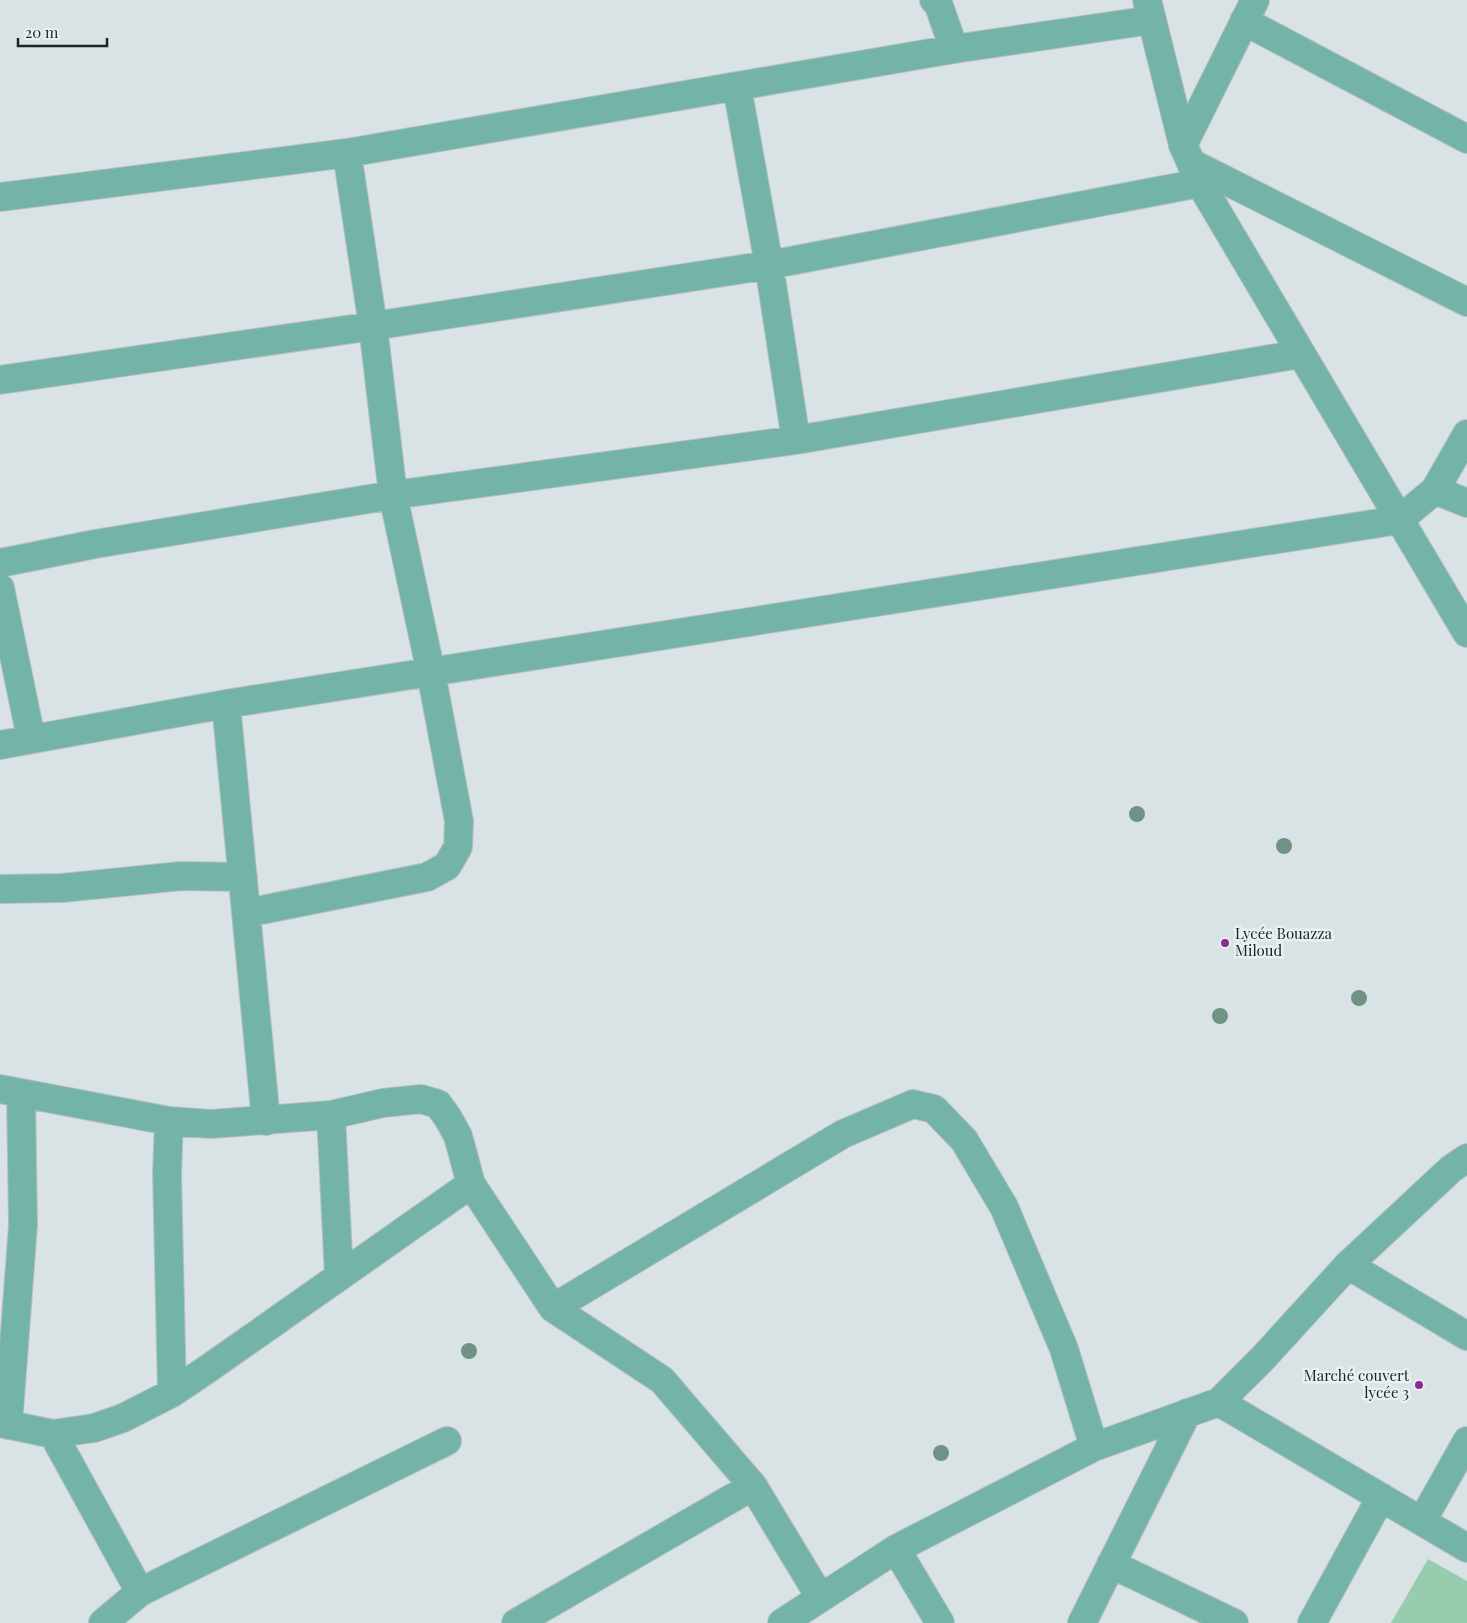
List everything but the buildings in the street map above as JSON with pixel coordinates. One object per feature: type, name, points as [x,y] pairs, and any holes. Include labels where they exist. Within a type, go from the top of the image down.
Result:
[{"type":"street","points":[[937,1],[954,49]]},
{"type":"street","points":[[0,197],[347,153],[737,88],[954,49],[1149,10],[1191,164],[1300,354],[1467,633]]},
{"type":"street","points":[[1191,164],[1249,10],[1467,139]]},
{"type":"street","points":[[737,88],[769,265],[796,440]]},
{"type":"street","points":[[246,913],[427,877],[447,866],[458,847],[459,821],[431,673],[393,495],[373,326],[347,153]]},
{"type":"street","points":[[0,380],[373,326],[769,265],[1191,164],[1467,302]]},
{"type":"street","points":[[0,563],[95,544],[393,495],[796,440],[1300,354]]},
{"type":"street","points":[[0,745],[226,704],[1399,520],[1435,490],[1467,434]]},
{"type":"street","points":[[1435,490],[1467,503]]},
{"type":"street","points":[[0,588],[31,738]]},
{"type":"street","points":[[226,704],[266,1121]]},
{"type":"street","points":[[0,889],[62,888],[182,876],[243,877]]},
{"type":"street","points":[[471,1184],[172,1392],[123,1418],[94,1428],[53,1434],[4,1424],[23,1225],[10,1091],[170,1121],[211,1124],[330,1115],[383,1103],[421,1099],[438,1104],[448,1118],[458,1136],[471,1184],[553,1308],[662,1380],[753,1486],[820,1597]]},
{"type":"street","points":[[553,1308],[844,1134],[913,1104],[934,1109],[964,1140],[1004,1207],[1064,1348],[1094,1447]]},
{"type":"street","points":[[330,1115],[339,1277]]},
{"type":"street","points":[[170,1121],[168,1173],[172,1392]]},
{"type":"street","points":[[782,1623],[896,1549],[1094,1447],[1219,1402],[1270,1351],[1348,1265],[1451,1169],[1467,1158]]},
{"type":"street","points":[[1348,1265],[1467,1336]]},
{"type":"street","points":[[1219,1402],[1467,1548]]},
{"type":"street","points":[[1082,1623],[1187,1413]]},
{"type":"street","points":[[53,1434],[140,1592]]},
{"type":"street","points":[[1422,1521],[1467,1441]]},
{"type":"street","points":[[103,1623],[140,1592],[447,1442]]},
{"type":"street","points":[[516,1623],[753,1486]]},
{"type":"street","points":[[1312,1623],[1381,1497]]},
{"type":"street","points":[[896,1549],[940,1623]]},
{"type":"street","points":[[1111,1564],[1234,1623]]},
{"type":"green space","points":[[1428,1559],[1467,1581],[1467,1623],[1391,1623]]},
{"type":"place","name":"Lycée Bouazza Miloud","points":[[1225,943]]},
{"type":"place","name":"Marché couvert lycée 3","points":[[1419,1385]]}]
